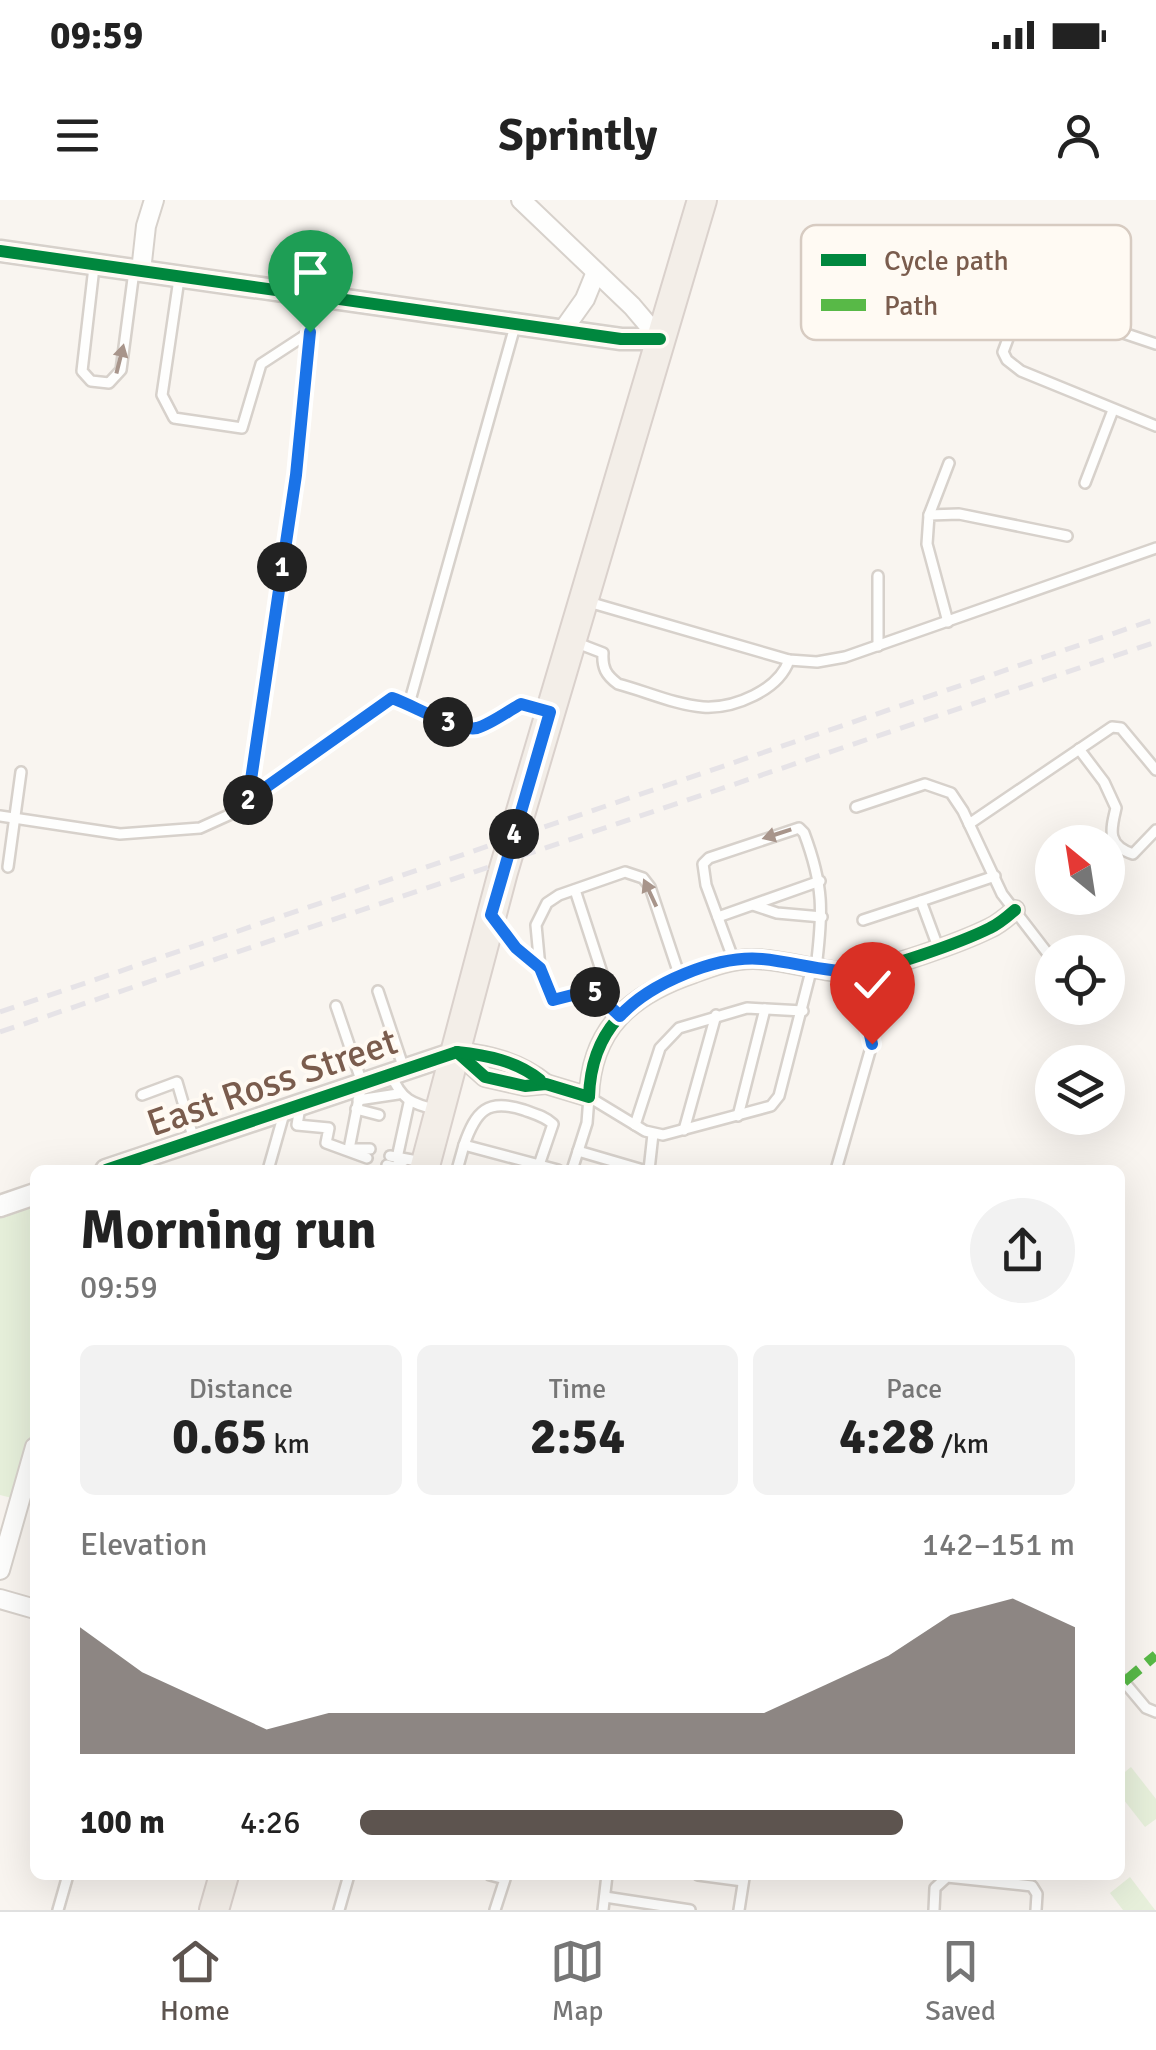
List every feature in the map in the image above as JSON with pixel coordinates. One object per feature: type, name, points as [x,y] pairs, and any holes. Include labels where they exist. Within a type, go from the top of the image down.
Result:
[{"type":"main road","points":[[405,1162],[440,1111],[491,915],[702,200]]},
{"type":"main road","points":[[214,1910],[223,1880]]},
{"type":"street","points":[[138,270],[154,200]]},
{"type":"street","points":[[520,200],[660,339]]},
{"type":"street","points":[[0,251],[621,338],[660,339]]},
{"type":"street","points":[[564,330],[596,272]]},
{"type":"street","points":[[457,1052],[485,1076],[525,1086],[546,1084],[590,1097],[592,1062],[620,1016],[642,995],[680,978],[734,961],[762,960],[856,972],[987,930],[1015,910]]},
{"type":"street","name":"East Ross Street","points":[[122,1165],[293,1107],[359,1098],[457,1052]]},
{"type":"street","points":[[0,1206],[30,1196]]},
{"type":"street","points":[[0,1570],[30,1464]]},
{"type":"street","points":[[0,1600],[30,1608]]},
{"type":"lane","points":[[94,264],[82,371],[91,381],[109,383],[121,370],[138,270]]},
{"type":"lane","points":[[179,276],[162,395],[174,418],[242,428],[261,364],[310,332]]},
{"type":"lane","points":[[248,800],[296,475],[313,295]]},
{"type":"lane","points":[[409,704],[516,324]]},
{"type":"lane","points":[[1131,335],[1156,344]]},
{"type":"lane","points":[[1007,340],[1003,352],[1021,371],[1156,426]]},
{"type":"lane","points":[[1086,483],[1113,410]]},
{"type":"lane","points":[[948,622],[927,544],[929,515],[950,463]]},
{"type":"lane","points":[[929,515],[959,514],[1066,536]]},
{"type":"lane","points":[[582,600],[789,660],[832,661],[1156,548]]},
{"type":"lane","points":[[878,576],[878,646]]},
{"type":"lane","points":[[570,641],[604,652],[602,664],[608,677],[618,684],[703,707],[728,704],[760,693],[784,672],[789,660]]},
{"type":"lane","points":[[0,816],[120,834],[200,828],[231,814],[392,698],[452,724],[475,728],[521,704],[550,712]]},
{"type":"lane","points":[[970,824],[1116,726],[1156,770]]},
{"type":"lane","points":[[1079,749],[1104,782],[1116,808],[1110,832],[1126,852],[1133,854],[1139,850],[1156,830]]},
{"type":"lane","points":[[8,867],[21,772]]},
{"type":"lane","points":[[856,807],[925,784],[951,793],[994,876],[1035,936]]},
{"type":"lane","points":[[574,1165],[589,1114],[590,1097],[654,1134],[765,1109],[776,1101],[803,1011],[822,918],[820,882],[799,828],[709,858],[703,864],[706,886],[734,961]]},
{"type":"lane","points":[[575,890],[603,976],[592,990],[553,1000],[540,968],[536,925],[539,913],[546,903],[575,890],[625,872],[643,878],[650,887],[680,978]]},
{"type":"lane","points":[[863,920],[994,876]]},
{"type":"lane","points":[[718,917],[820,882]]},
{"type":"lane","points":[[921,901],[938,947]]},
{"type":"lane","points":[[753,905],[777,913],[822,918]]},
{"type":"lane","points":[[491,915],[516,948],[540,968]]},
{"type":"lane","points":[[837,1165],[872,1044],[856,972]]},
{"type":"lane","points":[[592,990],[620,1016]]},
{"type":"lane","points":[[378,991],[398,1079],[410,1103],[440,1111]]},
{"type":"lane","points":[[336,1006],[359,1098],[349,1150]]},
{"type":"lane","points":[[635,1125],[667,1038],[679,1028],[747,1008],[803,1011]]},
{"type":"lane","points":[[738,1116],[765,1009]]},
{"type":"lane","points":[[684,1130],[716,1015]]},
{"type":"lane","points":[[142,1094],[177,1082],[194,1140]]},
{"type":"lane","points":[[359,1098],[379,1115]]},
{"type":"lane","points":[[405,1162],[402,1119],[410,1103]]},
{"type":"lane","points":[[458,1165],[464,1145],[472,1121],[495,1105],[504,1104],[553,1124],[539,1165],[464,1145]]},
{"type":"lane","points":[[293,1107],[297,1124],[329,1128],[326,1143],[356,1156],[369,1154]]},
{"type":"lane","points":[[270,1165],[293,1107]]},
{"type":"lane","points":[[647,1165],[654,1134]]},
{"type":"lane","points":[[578,1151],[628,1165]]},
{"type":"lane","points":[[1125,1685],[1146,1708],[1156,1712]]},
{"type":"lane","points":[[58,1910],[67,1880]]},
{"type":"lane","points":[[339,1910],[348,1880]]},
{"type":"lane","points":[[494,1910],[505,1880]]},
{"type":"lane","points":[[603,1910],[606,1880]]},
{"type":"lane","points":[[739,1910],[744,1880]]},
{"type":"lane","points":[[934,1910],[934,1888],[944,1880]]},
{"type":"lane","points":[[976,1880],[1032,1886],[1037,1894],[1036,1910]]},
{"type":"lane","points":[[604,1897],[690,1910]]},
{"type":"green space","points":[[30,1196],[30,1465],[20,1500],[0,1495],[0,1206]]},
{"type":"green space","points":[[1131,1767],[1156,1799],[1156,1819],[1145,1827],[1125,1801],[1125,1772]]},
{"type":"green space","points":[[1130,1877],[1155,1910],[1123,1910],[1110,1893]]},
{"type":"railway","points":[[0,1012],[1156,619]]},
{"type":"railway","points":[[0,1032],[1156,642]]},
{"type":"marked path","points":[[1125,1681],[1156,1655]]},
{"type":"cycle path","points":[[0,251],[621,339],[660,339]]},
{"type":"cycle path","points":[[457,1052],[485,1077],[525,1086],[546,1084],[589,1097],[598,1051],[607,1033],[634,1003],[672,982],[715,965],[745,959],[840,972],[865,971],[961,940],[993,926],[1015,910]]},
{"type":"cycle path","points":[[121,1165],[457,1052],[501,1060],[540,1080]]},
{"type":"route","points":[[310,332],[296,475],[248,800],[392,698],[452,724],[475,728],[521,704],[550,712],[491,915],[516,948],[540,968],[553,1000],[592,990],[620,1016],[655,987],[724,963],[749,959],[856,972],[872,1044]]}]
